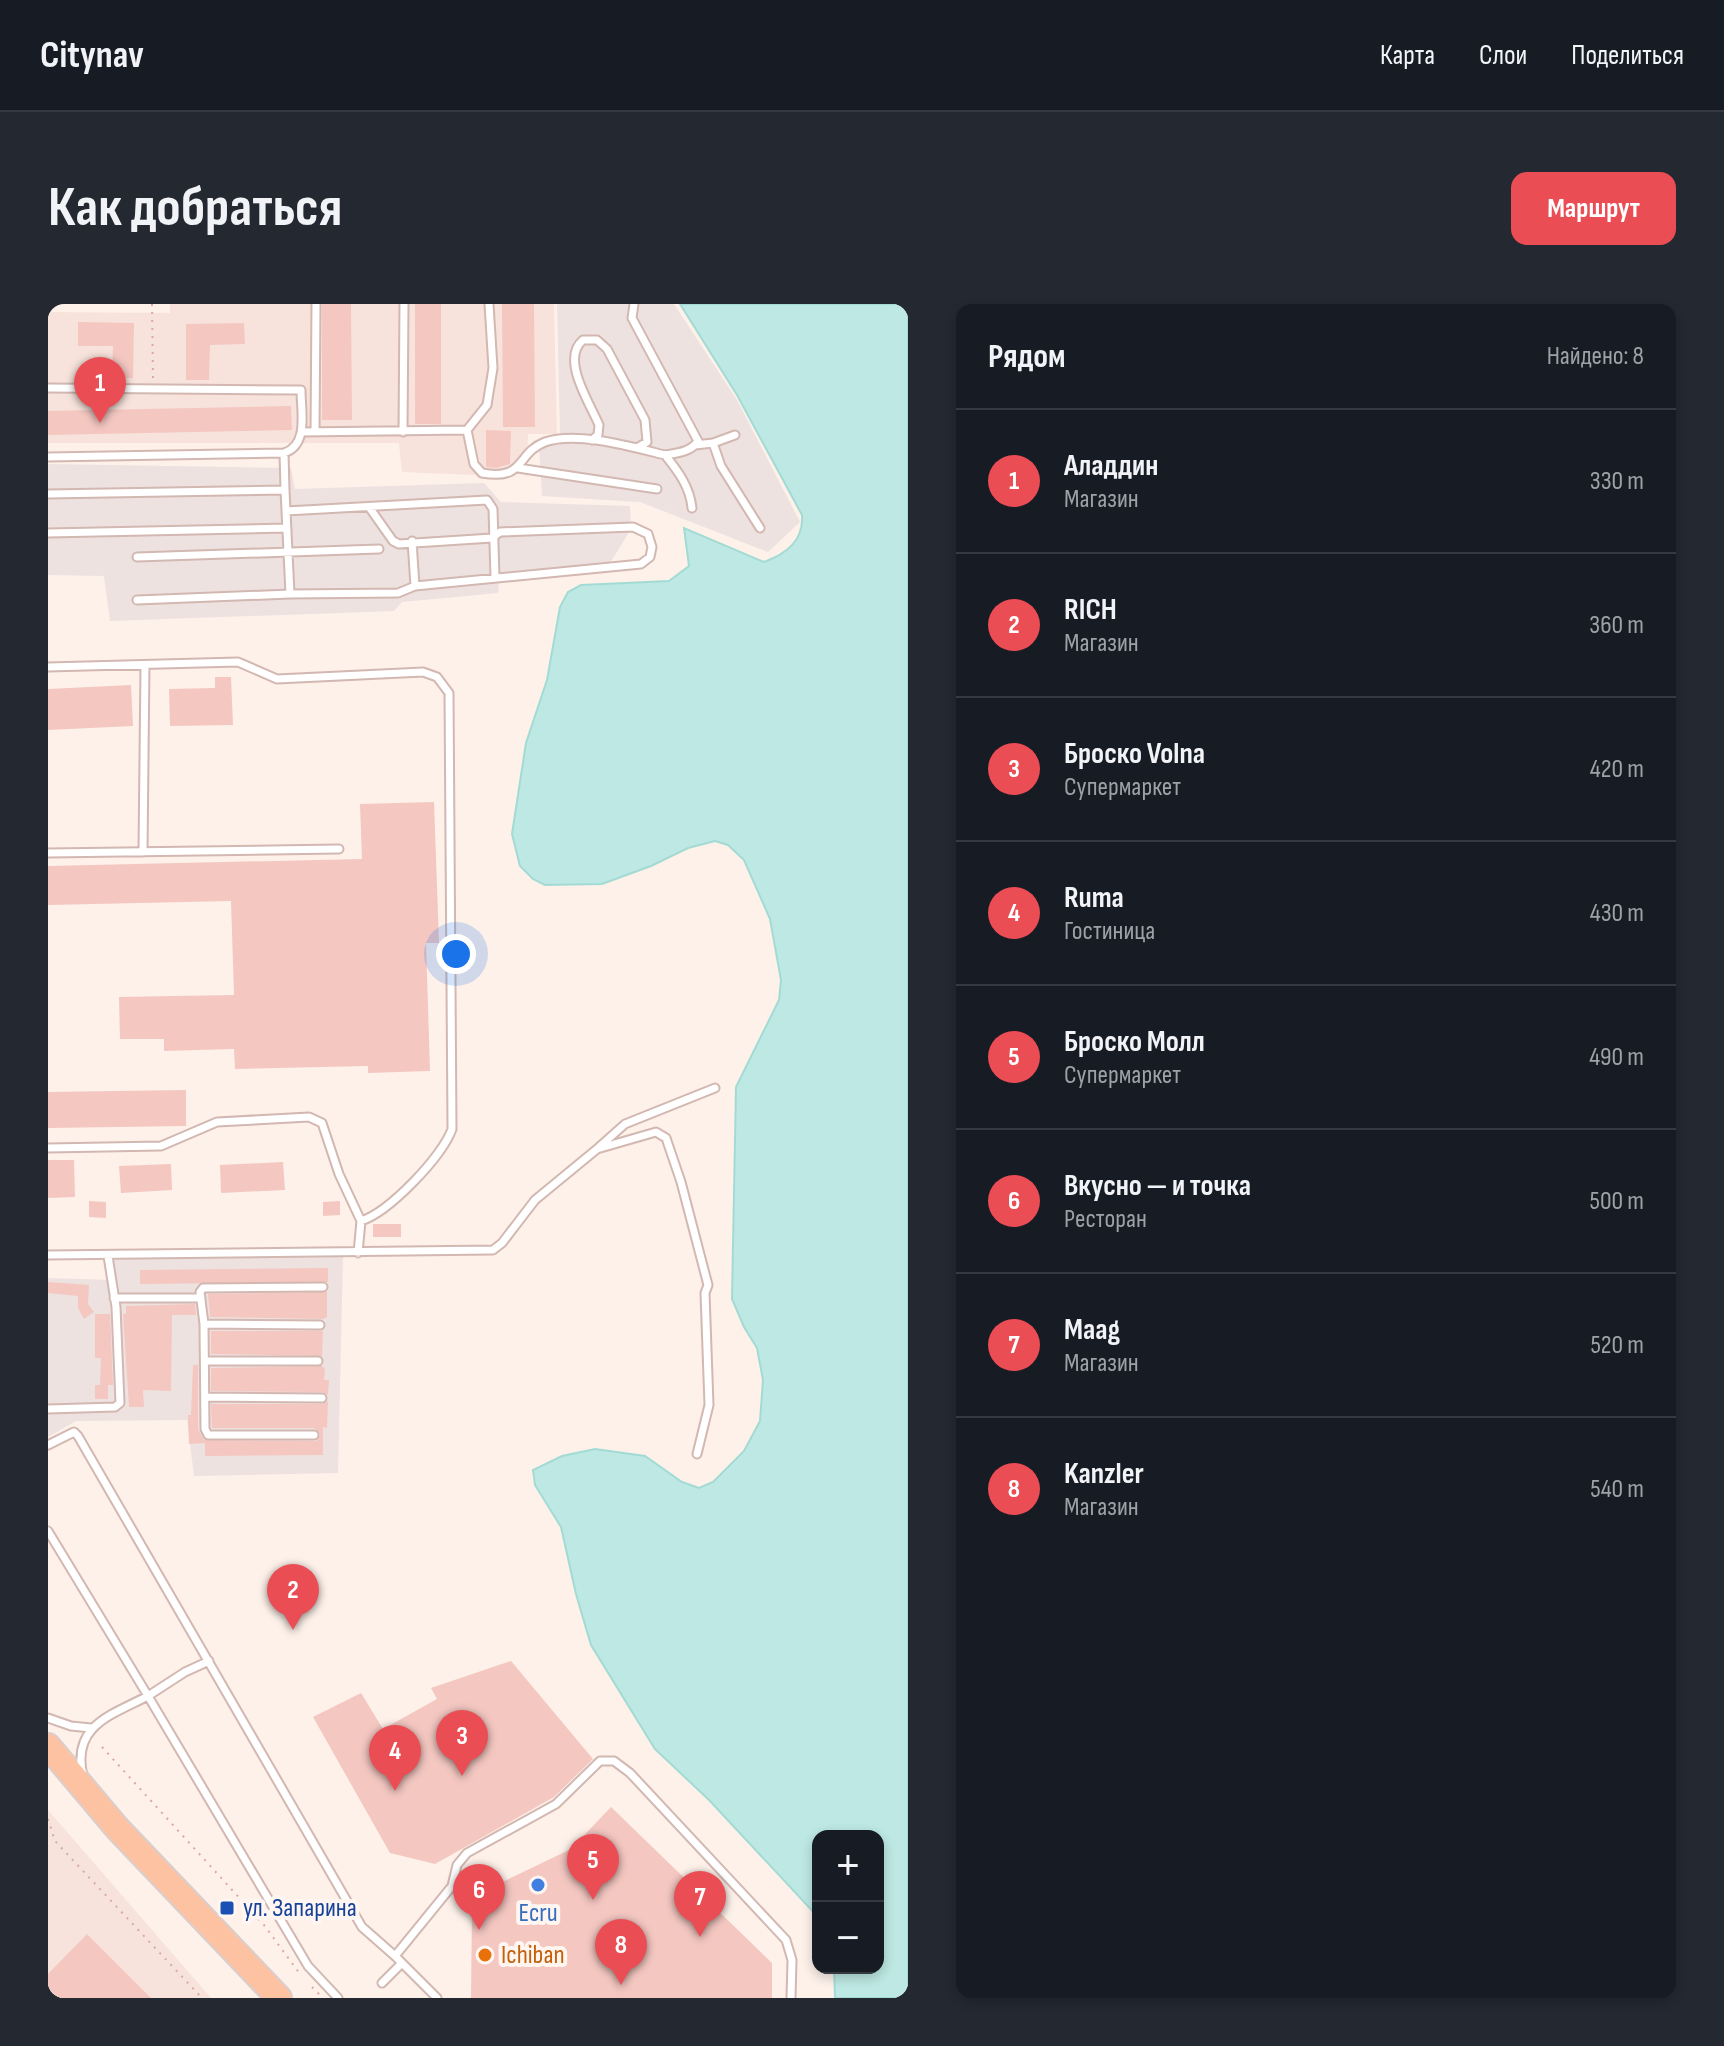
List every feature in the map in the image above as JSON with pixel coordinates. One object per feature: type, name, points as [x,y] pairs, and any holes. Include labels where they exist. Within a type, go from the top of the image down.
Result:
[{"type":"main road","points":[[50,1752],[279,1998]]},
{"type":"lane","points":[[315,432],[316,304]]},
{"type":"lane","points":[[403,432],[404,304]]},
{"type":"lane","points":[[301,432],[467,430],[487,405],[493,368],[489,304]]},
{"type":"lane","points":[[634,304],[632,318],[698,441],[695,445]]},
{"type":"lane","points":[[592,440],[598,435],[599,425],[574,365],[575,349],[583,340],[597,340],[607,349],[645,420],[647,442],[635,449]]},
{"type":"lane","points":[[48,388],[301,390],[299,444],[294,450],[284,453],[48,457]]},
{"type":"lane","points":[[467,430],[474,464],[482,473],[499,476],[518,468],[542,443],[554,440],[592,440],[665,455],[735,435]]},
{"type":"lane","points":[[713,443],[721,466],[760,528]]},
{"type":"lane","points":[[284,453],[290,594]]},
{"type":"lane","points":[[665,455],[680,473],[691,497],[692,508]]},
{"type":"lane","points":[[518,468],[657,489]]},
{"type":"lane","points":[[48,494],[285,490]]},
{"type":"lane","points":[[286,511],[487,500],[493,509],[495,578]]},
{"type":"lane","points":[[137,600],[398,593],[415,586],[641,564],[650,557],[652,547],[648,534],[633,527],[500,532],[492,538],[399,544],[393,541],[369,507]]},
{"type":"lane","points":[[48,533],[287,528]]},
{"type":"lane","points":[[412,541],[415,586]]},
{"type":"lane","points":[[137,557],[379,549]]},
{"type":"lane","points":[[48,667],[238,662],[277,679],[423,672],[437,677],[449,693],[452,1129],[444,1145],[399,1196],[374,1217],[361,1221]]},
{"type":"lane","points":[[143,852],[145,665]]},
{"type":"lane","points":[[48,853],[339,849]]},
{"type":"lane","points":[[48,1255],[493,1250],[535,1200],[625,1124],[715,1088]]},
{"type":"lane","points":[[48,1148],[161,1146],[217,1122],[309,1117],[322,1123],[339,1174],[361,1221],[358,1253]]},
{"type":"lane","points":[[597,1149],[656,1132],[666,1138],[681,1182],[708,1285],[705,1293],[709,1405],[697,1454]]},
{"type":"lane","points":[[48,1409],[115,1407],[120,1403],[114,1298],[108,1256]]},
{"type":"lane","points":[[314,1435],[208,1435],[205,1429],[201,1289],[323,1287]]},
{"type":"lane","points":[[114,1298],[201,1298]]},
{"type":"lane","points":[[204,1324],[320,1325]]},
{"type":"lane","points":[[205,1361],[318,1361]]},
{"type":"lane","points":[[206,1397],[322,1398]]},
{"type":"lane","points":[[48,1445],[69,1433],[74,1432],[78,1436],[362,1927],[437,1998]]},
{"type":"lane","points":[[48,1531],[308,1966],[338,1998]]},
{"type":"lane","points":[[48,1718],[71,1726],[91,1728],[209,1661]]},
{"type":"lane","points":[[91,1728],[80,1752],[82,1772],[93,1800]]},
{"type":"lane","points":[[395,1956],[452,1886],[457,1865],[467,1853],[556,1804],[600,1761],[614,1761],[630,1773],[786,1940],[792,1960],[791,1998]]},
{"type":"lane","points":[[382,1983],[402,1963]]},
{"type":"path","points":[[152,304],[153,389]]},
{"type":"path","points":[[102,1747],[264,1925],[301,1975]]},
{"type":"path","points":[[48,1819],[55,1841],[202,1998]]},
{"type":"path","points":[[312,1986],[323,1998]]},
{"type":"shaded area","points":[[170,304],[554,304],[557,434],[528,434],[527,477],[518,468],[499,476],[402,472],[399,443],[48,443],[48,312],[170,313]]},
{"type":"shaded area","points":[[557,304],[674,304],[737,400],[800,522],[768,552],[640,502],[542,496],[539,446],[544,437],[560,437]]},
{"type":"shaded area","points":[[48,464],[291,468],[295,489],[484,483],[501,502],[630,506],[631,529],[607,568],[499,579],[498,593],[402,602],[394,611],[110,621],[104,576],[48,575]]},
{"type":"shaded area","points":[[112,1255],[343,1257],[338,1473],[194,1476],[187,1420],[76,1421],[48,1437],[48,1278],[112,1280]]},
{"type":"shaded area","points":[[48,1810],[211,1998],[48,1998]]},
{"type":"water","points":[[680,304],[908,304],[908,1998],[835,1998],[834,1974],[884,1974],[884,1830],[812,1830],[812,1911],[709,1800],[655,1749],[591,1645],[561,1527],[535,1485],[533,1470],[562,1456],[595,1449],[645,1456],[682,1482],[699,1488],[713,1482],[744,1451],[760,1421],[763,1380],[757,1348],[732,1299],[736,1087],[779,1000],[781,980],[770,919],[744,860],[728,845],[715,841],[688,848],[602,884],[545,885],[533,879],[520,866],[512,834],[526,743],[547,680],[560,607],[568,592],[581,585],[669,581],[689,566],[684,528],[764,562],[780,555],[797,539],[802,515],[737,395]]},
{"type":"building","points":[[322,304],[351,304],[352,420],[322,420]]},
{"type":"building","points":[[415,304],[441,304],[441,424],[415,424]]},
{"type":"building","points":[[502,304],[534,304],[535,427],[503,427]]},
{"type":"building","points":[[78,322],[134,323],[133,378],[112,377],[113,346],[78,346]]},
{"type":"building","points":[[244,323],[245,344],[210,345],[209,380],[186,380],[186,324]]},
{"type":"building","points":[[291,406],[292,430],[48,435],[48,411]]},
{"type":"building","points":[[486,430],[511,431],[510,464],[486,467]]},
{"type":"building","points":[[215,677],[231,677],[233,725],[170,726],[169,689],[215,688]]},
{"type":"building","points":[[131,685],[133,726],[48,730],[48,689]]},
{"type":"building","points":[[434,802],[439,943],[426,943],[430,1071],[368,1073],[368,1066],[235,1069],[234,1049],[164,1051],[164,1039],[120,1039],[119,997],[234,995],[231,901],[48,905],[48,866],[362,859],[360,804]]},
{"type":"building","points":[[186,1090],[186,1126],[48,1128],[48,1092]]},
{"type":"building","points":[[48,1160],[74,1160],[75,1197],[48,1198]]},
{"type":"building","points":[[283,1162],[285,1190],[221,1193],[220,1165]]},
{"type":"building","points":[[171,1164],[172,1190],[121,1193],[119,1166]]},
{"type":"building","points":[[89,1201],[106,1202],[106,1218],[89,1217]]},
{"type":"building","points":[[340,1201],[340,1215],[323,1216],[323,1202]]},
{"type":"building","points":[[373,1224],[401,1224],[401,1237],[373,1237]]},
{"type":"building","points":[[328,1268],[328,1282],[140,1284],[140,1270]]},
{"type":"building","points":[[48,1282],[89,1285],[88,1304],[94,1312],[84,1319],[78,1308],[78,1296],[48,1293]]},
{"type":"building","points":[[327,1292],[327,1317],[323,1319],[210,1317],[208,1294]]},
{"type":"building","points":[[195,1304],[196,1315],[172,1315],[171,1391],[143,1390],[144,1407],[129,1407],[123,1314],[126,1314],[126,1306]]},
{"type":"building","points":[[95,1314],[110,1314],[113,1385],[108,1385],[108,1399],[95,1399],[95,1385],[100,1385],[101,1358],[95,1358]]},
{"type":"building","points":[[211,1331],[323,1331],[322,1356],[211,1354]]},
{"type":"building","points":[[193,1365],[198,1365],[198,1429],[204,1440],[317,1441],[320,1434],[314,1428],[212,1428],[211,1404],[322,1404],[328,1401],[327,1428],[323,1427],[323,1455],[205,1456],[205,1443],[189,1444],[188,1415],[191,1415]]},
{"type":"building","points":[[322,1366],[325,1369],[324,1380],[329,1380],[328,1395],[322,1392],[211,1391],[211,1368]]},
{"type":"building","points":[[511,1661],[593,1759],[554,1797],[435,1864],[390,1853],[313,1717],[361,1693],[383,1729],[437,1699],[431,1688]]},
{"type":"building","points":[[611,1807],[772,1963],[772,1998],[471,1998],[472,1910],[488,1889],[571,1849]]},
{"type":"building","points":[[87,1934],[151,1998],[58,1998],[48,1988],[48,1974]]},
{"type":"place","name":"Аладдин","points":[[100,423]]},
{"type":"place","name":"RICH","points":[[293,1630]]},
{"type":"place","name":"Броско Volna","points":[[462,1776]]},
{"type":"place","name":"Ruma","points":[[395,1791]]},
{"type":"place","name":"Ecru","points":[[538,1885]]},
{"type":"place","name":"Броско Молл","points":[[593,1900]]},
{"type":"place","name":"ул. Запарина","points":[[227,1908]]},
{"type":"place","name":"Вкусно — и точка","points":[[479,1930]]},
{"type":"place","name":"Maag","points":[[700,1937]]},
{"type":"place","name":"Ichiban","points":[[485,1955]]},
{"type":"place","name":"Kanzler","points":[[621,1985]]}]
